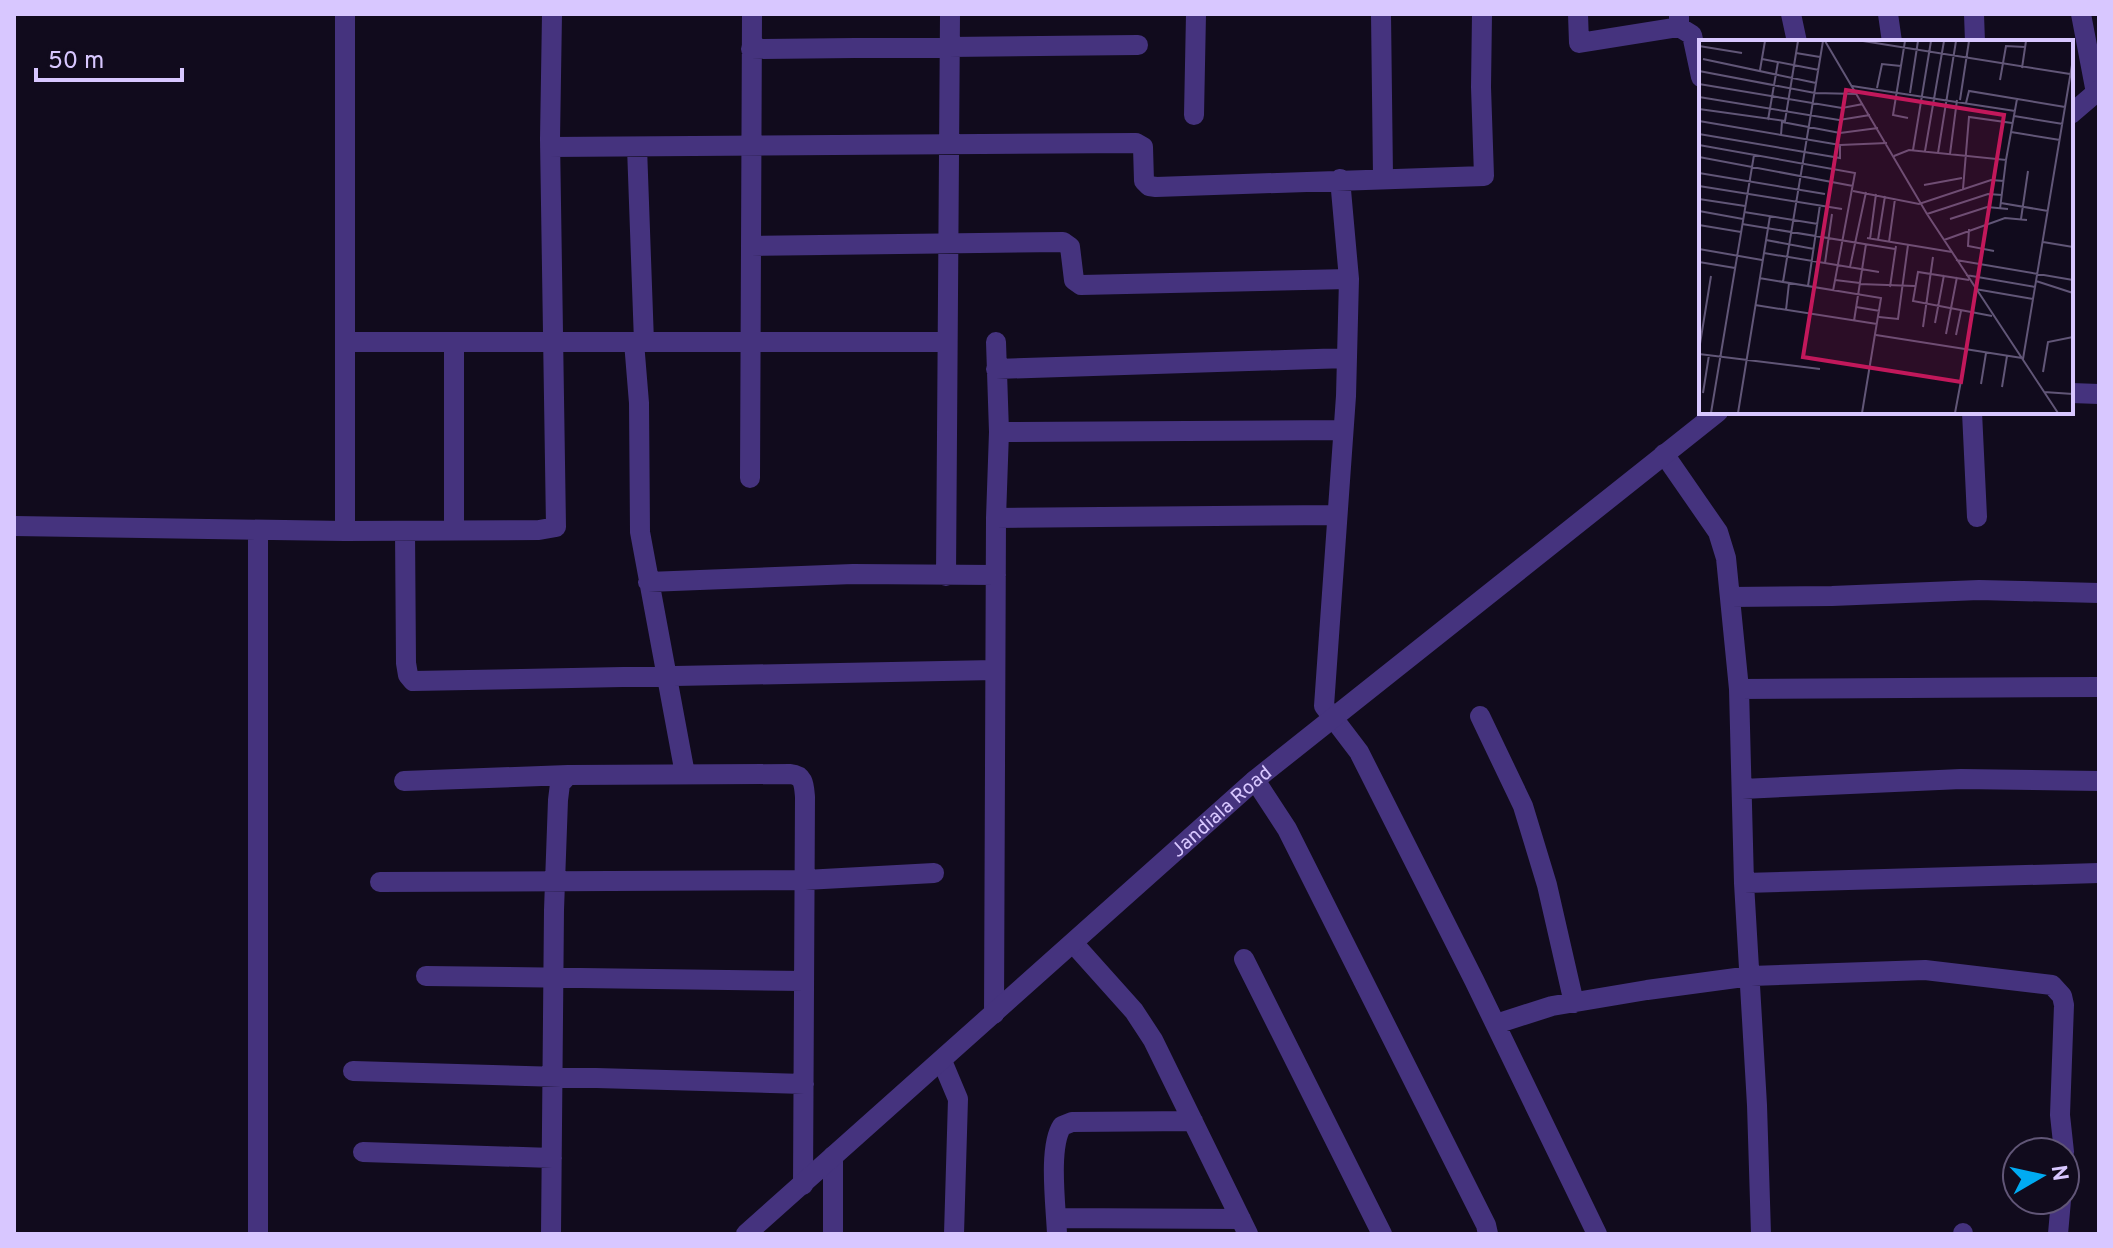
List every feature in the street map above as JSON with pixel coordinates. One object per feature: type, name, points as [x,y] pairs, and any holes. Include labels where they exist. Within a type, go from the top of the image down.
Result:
[{"type":"street","points":[[345,14],[345,531]]},
{"type":"street","points":[[14,526],[345,531],[539,530],[556,527],[550,147],[552,14]]},
{"type":"street","points":[[750,478],[752,14]]},
{"type":"street","points":[[946,576],[950,14]]},
{"type":"street","points":[[1194,115],[1196,14]]},
{"type":"street","points":[[1381,14],[1383,177]]},
{"type":"street","points":[[550,147],[1136,143],[1143,147],[1144,181],[1156,187],[1484,176],[1482,14]]},
{"type":"street","points":[[1578,14],[1579,43],[1679,20],[1692,35],[1699,68]]},
{"type":"street","points":[[1791,14],[1797,40]]},
{"type":"street","points":[[1888,14],[1892,40]]},
{"type":"street","points":[[1974,14],[1975,40]]},
{"type":"street","points":[[2073,112],[2097,92],[2081,14]]},
{"type":"street","points":[[751,49],[1138,45]]},
{"type":"street","points":[[637,147],[640,532],[685,774]]},
{"type":"street","points":[[1340,179],[1349,279],[1347,358],[1324,706],[1359,752],[1496,1024],[1597,1234]]},
{"type":"street","points":[[751,246],[1063,242],[1070,247],[1074,280],[1081,285],[1349,279]]},
{"type":"street","points":[[345,342],[947,342]]},
{"type":"street","points":[[454,342],[454,530]]},
{"type":"street","points":[[994,1014],[999,432],[996,342]]},
{"type":"street","points":[[996,369],[1347,358]]},
{"type":"street","points":[[2073,393],[2099,394]]},
{"type":"street","name":"Jandiala Road","points":[[746,1234],[1255,780],[1715,414]]},
{"type":"street","points":[[1972,414],[1977,517]]},
{"type":"street","points":[[999,432],[1343,430]]},
{"type":"street","points":[[1664,454],[1718,532],[1726,558],[1739,689],[1744,883],[1751,976],[1761,1234]]},
{"type":"street","points":[[996,518],[1337,515]]},
{"type":"street","points":[[258,530],[258,1234]]},
{"type":"street","points":[[405,531],[406,663],[410,680],[995,670]]},
{"type":"street","points":[[648,582],[853,574],[996,575]]},
{"type":"street","points":[[1730,597],[1979,590],[2099,593]]},
{"type":"street","points":[[1739,689],[2099,687]]},
{"type":"street","points":[[1480,716],[1523,806],[1547,885],[1574,1003]]},
{"type":"street","points":[[404,781],[685,774],[797,775],[803,780],[803,1185]]},
{"type":"street","points":[[551,1234],[558,800],[560,784],[568,775]]},
{"type":"street","points":[[1742,789],[1961,779],[2099,781]]},
{"type":"street","points":[[1255,780],[1287,829],[1488,1234]]},
{"type":"street","points":[[380,882],[805,880],[934,873]]},
{"type":"street","points":[[1744,883],[2099,873]]},
{"type":"street","points":[[1074,944],[1134,1011],[1153,1040],[1193,1121],[1245,1227],[1057,1226],[1057,1140],[1062,1126],[1072,1122],[1193,1121]]},
{"type":"street","points":[[1244,959],[1382,1234]]},
{"type":"street","points":[[1496,1024],[1552,1006],[1751,976],[1925,970],[2052,985],[2062,996],[2064,1005],[2060,1115],[2062,1136]]},
{"type":"street","points":[[426,976],[804,981]]},
{"type":"street","points":[[942,1061],[958,1099],[954,1234]]},
{"type":"street","points":[[353,1071],[804,1084]]},
{"type":"street","points":[[363,1152],[552,1158]]},
{"type":"street","points":[[833,1156],[833,1234]]}]
